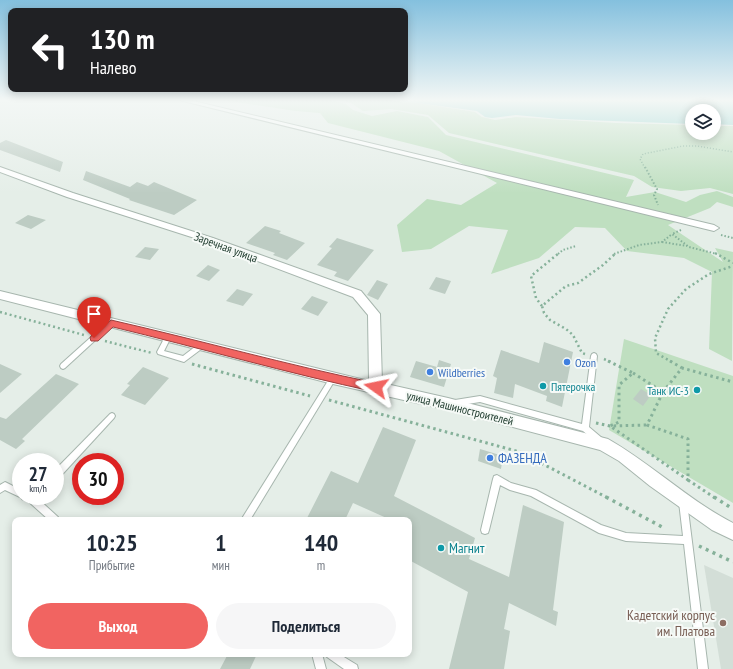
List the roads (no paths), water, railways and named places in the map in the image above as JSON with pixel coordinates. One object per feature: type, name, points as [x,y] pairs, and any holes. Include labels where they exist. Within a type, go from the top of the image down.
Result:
[{"type":"street","points":[[311,131],[714,228]]},
{"type":"street","name":"Заречная улица","points":[[0,169],[97,205],[189,234],[356,294],[374,314],[376,387]]},
{"type":"street","name":"улица Машиностроителей","points":[[0,295],[333,378],[448,404],[603,444],[624,456],[683,501],[733,532]]},
{"type":"lane","points":[[62,366],[111,323]]},
{"type":"lane","points":[[168,337],[160,352],[184,359],[202,345]]},
{"type":"lane","points":[[585,428],[594,356]]},
{"type":"lane","points":[[247,517],[333,378]]},
{"type":"lane","points":[[448,404],[480,399],[585,428],[603,444]]},
{"type":"lane","points":[[64,467],[112,416]]},
{"type":"lane","points":[[485,530],[497,479],[510,486],[532,493],[599,529],[626,537],[687,540]]},
{"type":"lane","points":[[0,489],[5,486],[12,490]]},
{"type":"lane","points":[[683,501],[704,669]]},
{"type":"lane","points":[[39,505],[52,517]]},
{"type":"lane","points":[[318,657],[321,669]]},
{"type":"lane","points":[[335,657],[353,669]]},
{"type":"place","name":"Ozon","points":[[567,362]]},
{"type":"place","name":"Wildberries","points":[[430,372]]},
{"type":"place","name":"Пятерочка","points":[[543,386]]},
{"type":"place","name":"Танк ИС-3","points":[[697,390]]},
{"type":"place","name":"ФАЗЕНДА","points":[[490,458]]},
{"type":"place","name":"Магнит","points":[[441,548]]},
{"type":"place","name":"Кадетский корпус им. Платова","points":[[723,623]]}]
